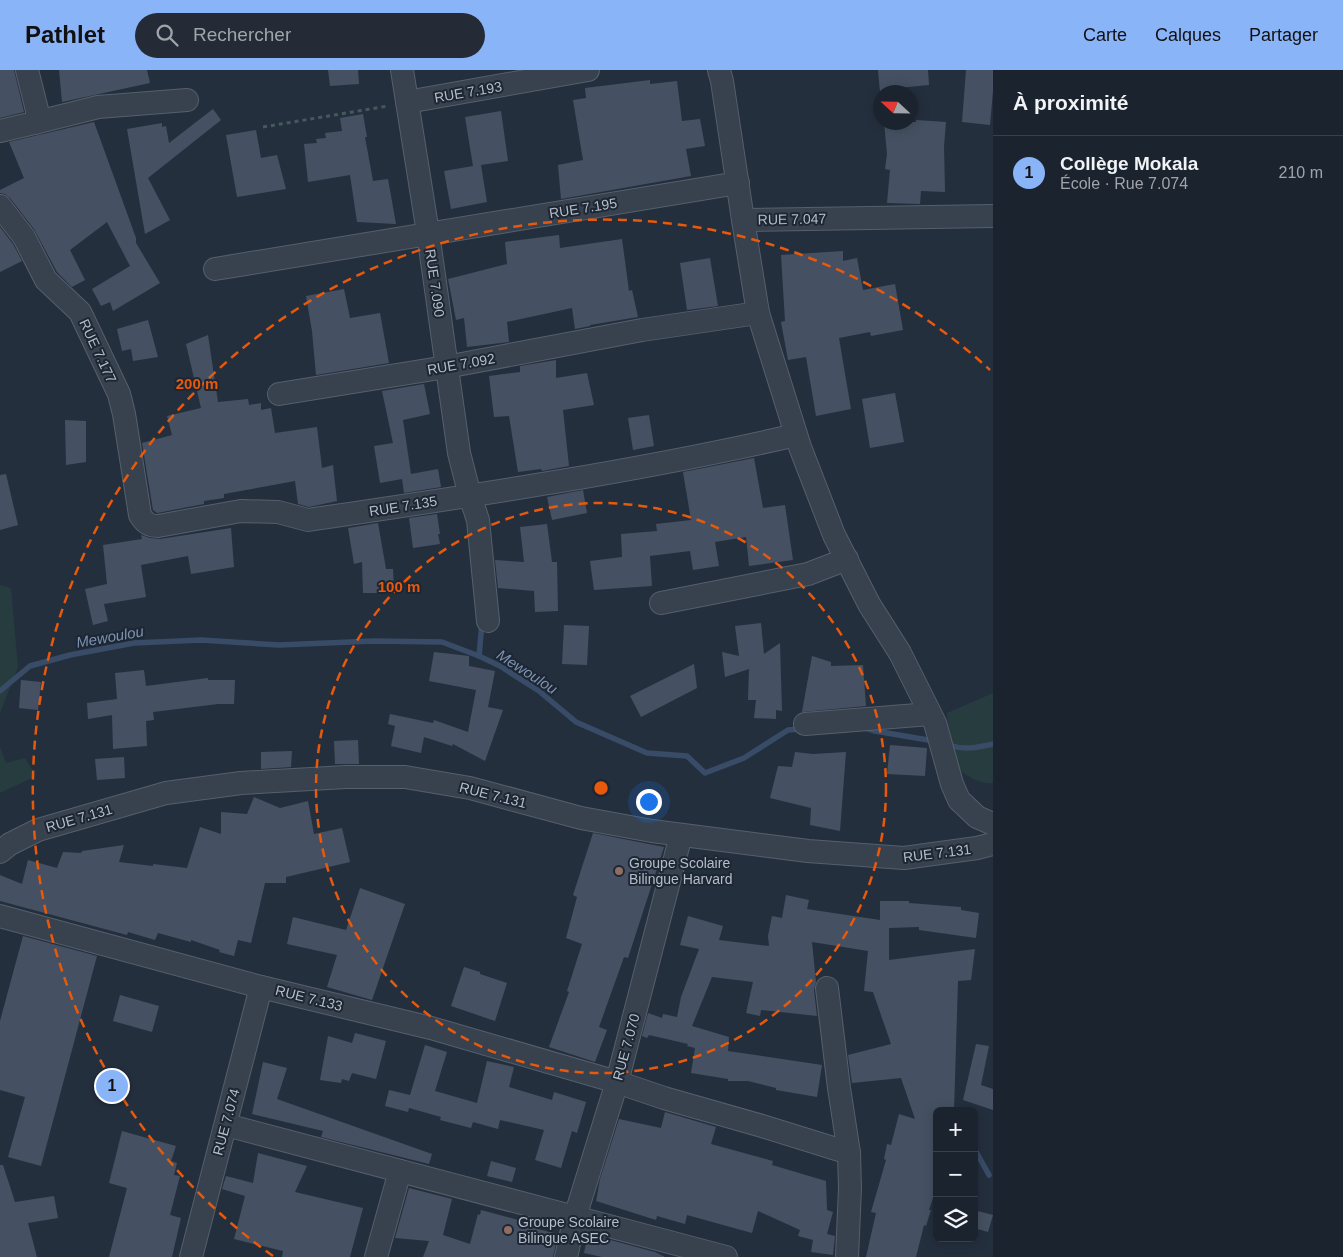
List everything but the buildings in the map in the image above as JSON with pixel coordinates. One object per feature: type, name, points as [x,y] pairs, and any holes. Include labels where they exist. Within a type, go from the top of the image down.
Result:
[{"type":"street","points":[[28,70],[38,118],[34,123]]},
{"type":"street","name":"RUE 7.090","points":[[402,70],[428,234],[459,453],[478,520],[488,621]]},
{"type":"street","name":"RUE 7.193","points":[[407,102],[588,70]]},
{"type":"street","name":"RUE 7.047","points":[[726,74],[743,220],[993,216]]},
{"type":"street","points":[[0,131],[98,107],[187,100]]},
{"type":"street","name":"RUE 7.195","points":[[215,269],[738,183]]},
{"type":"street","name":"RUE 7.177","points":[[0,206],[24,237],[46,280],[80,312],[118,394],[124,414],[140,515],[144,521]]},
{"type":"street","points":[[743,220],[758,313],[796,435],[834,535],[870,604],[900,653],[935,723],[952,784],[959,800],[977,817],[993,824]]},
{"type":"street","name":"RUE 7.092","points":[[279,394],[446,367],[642,330],[758,313]]},
{"type":"street","name":"RUE 7.135","points":[[144,521],[150,526],[158,526],[241,511],[260,510],[278,512],[308,520],[470,496],[723,452],[796,435]]},
{"type":"street","points":[[660,603],[808,574],[847,559]]},
{"type":"street","points":[[805,724],[930,714]]},
{"type":"street","name":"RUE 7.131","points":[[0,852],[10,844],[38,830],[166,793],[241,783],[346,777],[405,777],[470,788],[581,818],[652,831],[808,851],[904,858],[993,844]]},
{"type":"street","name":"RUE 7.070","points":[[566,1257],[575,1217],[617,1082],[681,835]]},
{"type":"street","name":"RUE 7.133","points":[[0,916],[261,987],[431,1028],[617,1082],[664,1098],[849,1153]]},
{"type":"street","name":"RUE 7.074","points":[[191,1257],[261,987]]},
{"type":"street","points":[[827,988],[838,1088],[849,1153],[848,1257]]},
{"type":"street","points":[[226,1125],[711,1255]]},
{"type":"street","points":[[376,1257],[400,1171]]},
{"type":"path","points":[[263,127],[407,102]]},
{"type":"green space","points":[[0,585],[11,588],[18,667],[0,713]]},
{"type":"green space","points":[[993,693],[993,783],[988,783],[976,780],[965,774],[953,760],[947,713]]},
{"type":"green space","points":[[0,747],[6,763],[25,758],[36,776],[0,793]]},
{"type":"waterway","points":[[479,656],[482,623]]},
{"type":"waterway","name":"Mewoulou","points":[[0,691],[30,666],[70,655],[134,643],[201,640],[279,645],[374,641],[442,642],[500,666],[539,691],[576,722],[647,753],[687,756],[705,773],[744,758],[788,730],[801,729]]},
{"type":"waterway","name":"Mewoulou","points":[[865,728],[934,741]]},
{"type":"waterway","name":"Mewoulou","points":[[948,745],[971,748],[993,744]]},
{"type":"waterway","points":[[976,1152],[989,1175]]},
{"type":"place","name":"Groupe Scolaire Bilingue Harvard","points":[[619,871]]},
{"type":"place","name":"Collège Mokala","points":[[112,1086]]},
{"type":"place","name":"Groupe Scolaire Bilingue ASEC","points":[[508,1230]]}]
